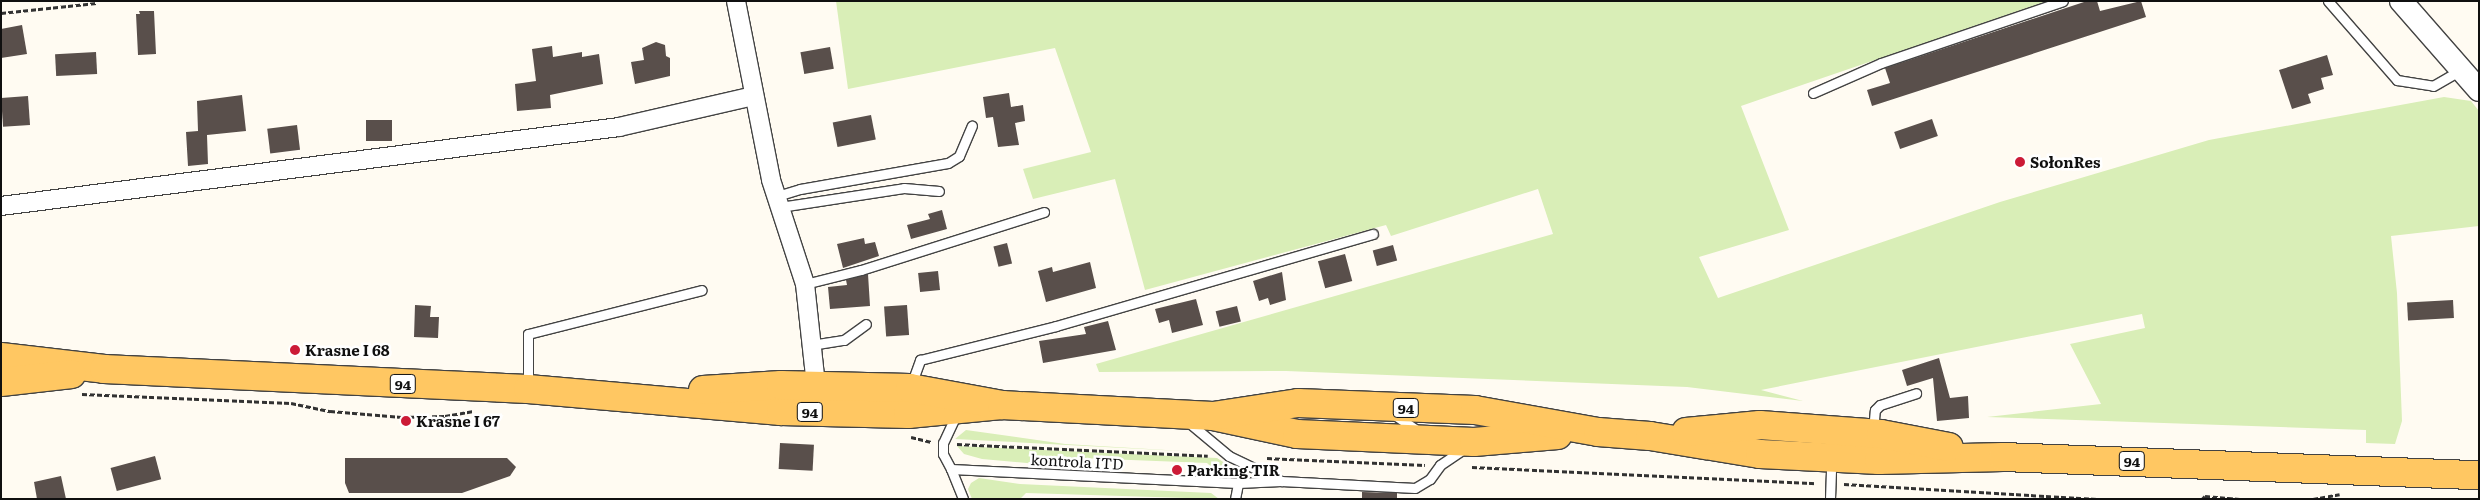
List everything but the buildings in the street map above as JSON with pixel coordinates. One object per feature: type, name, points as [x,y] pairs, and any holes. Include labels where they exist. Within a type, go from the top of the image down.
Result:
[{"type":"main road","name":"94","points":[[2,363],[528,389],[619,395],[781,411],[908,414],[963,403]]},
{"type":"main road","name":"94","points":[[619,395],[816,385],[910,388],[963,403],[1213,416],[1297,434],[1436,453],[1474,442],[1598,432]]},
{"type":"main road","name":"94","points":[[1213,416],[1298,403],[1475,410],[1598,432],[1650,436],[1760,454],[1822,452],[1879,460],[2003,457],[2479,475]]},
{"type":"main road","name":"94","points":[[1650,436],[1760,425],[1822,452],[1873,433],[2003,457]]},
{"type":"street","points":[[736,1],[753,96],[778,202],[805,284],[816,385]]},
{"type":"street","points":[[2401,1],[2479,90]]},
{"type":"street","points":[[1,206],[619,127],[753,96]]},
{"type":"lane","points":[[1812,93],[1881,63],[2064,1]]},
{"type":"lane","points":[[2328,1],[2397,80],[2433,86],[2462,70]]},
{"type":"lane","points":[[778,202],[948,163],[959,156],[972,126]]},
{"type":"lane","points":[[778,202],[904,188],[939,191]]},
{"type":"lane","points":[[805,284],[861,270],[1044,212]]},
{"type":"lane","points":[[910,388],[920,360],[1056,326],[1374,234]]},
{"type":"lane","points":[[528,389],[528,334],[702,290]]},
{"type":"lane","points":[[811,345],[844,340],[866,324]]},
{"type":"lane","points":[[1873,433],[1875,410],[1880,405],[1916,393]]},
{"type":"lane","points":[[963,403],[943,443],[943,454],[963,499]]},
{"type":"lane","points":[[1378,407],[1416,428],[1436,453]]},
{"type":"lane","points":[[1177,413],[1228,456],[1281,481]]},
{"type":"lane","points":[[1822,452],[1830,499]]},
{"type":"lane","name":"kontrola ITD","points":[[951,469],[1238,483],[1281,481],[1415,488],[1430,480],[1436,453]]},
{"type":"lane","points":[[1236,499],[1238,483]]},
{"type":"path","points":[[1,13],[96,3]]},
{"type":"path","points":[[71,393],[291,403],[330,411],[402,417],[482,411]]},
{"type":"path","points":[[906,435],[915,440],[943,443],[1228,456],[1436,453],[1822,452],[2098,499]]},
{"type":"path","points":[[2313,499],[2349,494]]},
{"type":"path","points":[[2202,499],[2205,496],[2240,499]]},
{"type":"green space","points":[[836,1],[2047,1],[1741,106],[1789,230],[1699,257],[1718,298],[2000,202],[2209,140],[2444,97],[2471,101],[2479,111],[2479,226],[2391,236],[2397,293],[2402,421],[2395,444],[2366,443],[2366,430],[1987,417],[2101,404],[2070,344],[2145,328],[2142,314],[1761,390],[1803,401],[1687,387],[1286,371],[1099,372],[1096,364],[1553,234],[1538,189],[1391,236],[1386,225],[1145,290],[1115,179],[1033,199],[1023,169],[1091,152],[1055,48],[848,89]]},
{"type":"green space","points":[[966,430],[1065,444],[1199,452],[955,439]]},
{"type":"green space","points":[[957,446],[1217,458],[1234,469],[1235,473],[1219,474],[1207,463],[1080,458],[1059,466],[982,459],[964,454]]},
{"type":"green space","points":[[979,478],[1020,484],[1211,493],[1219,499],[1026,493],[1020,499],[972,499],[968,489],[971,483]]},
{"type":"place","name":"SołonRes","points":[[2020,162]]},
{"type":"place","name":"Krasne I 68","points":[[295,350]]},
{"type":"place","name":"Krasne I 67","points":[[406,421]]},
{"type":"place","name":"Parking TIR","points":[[1177,470]]}]
